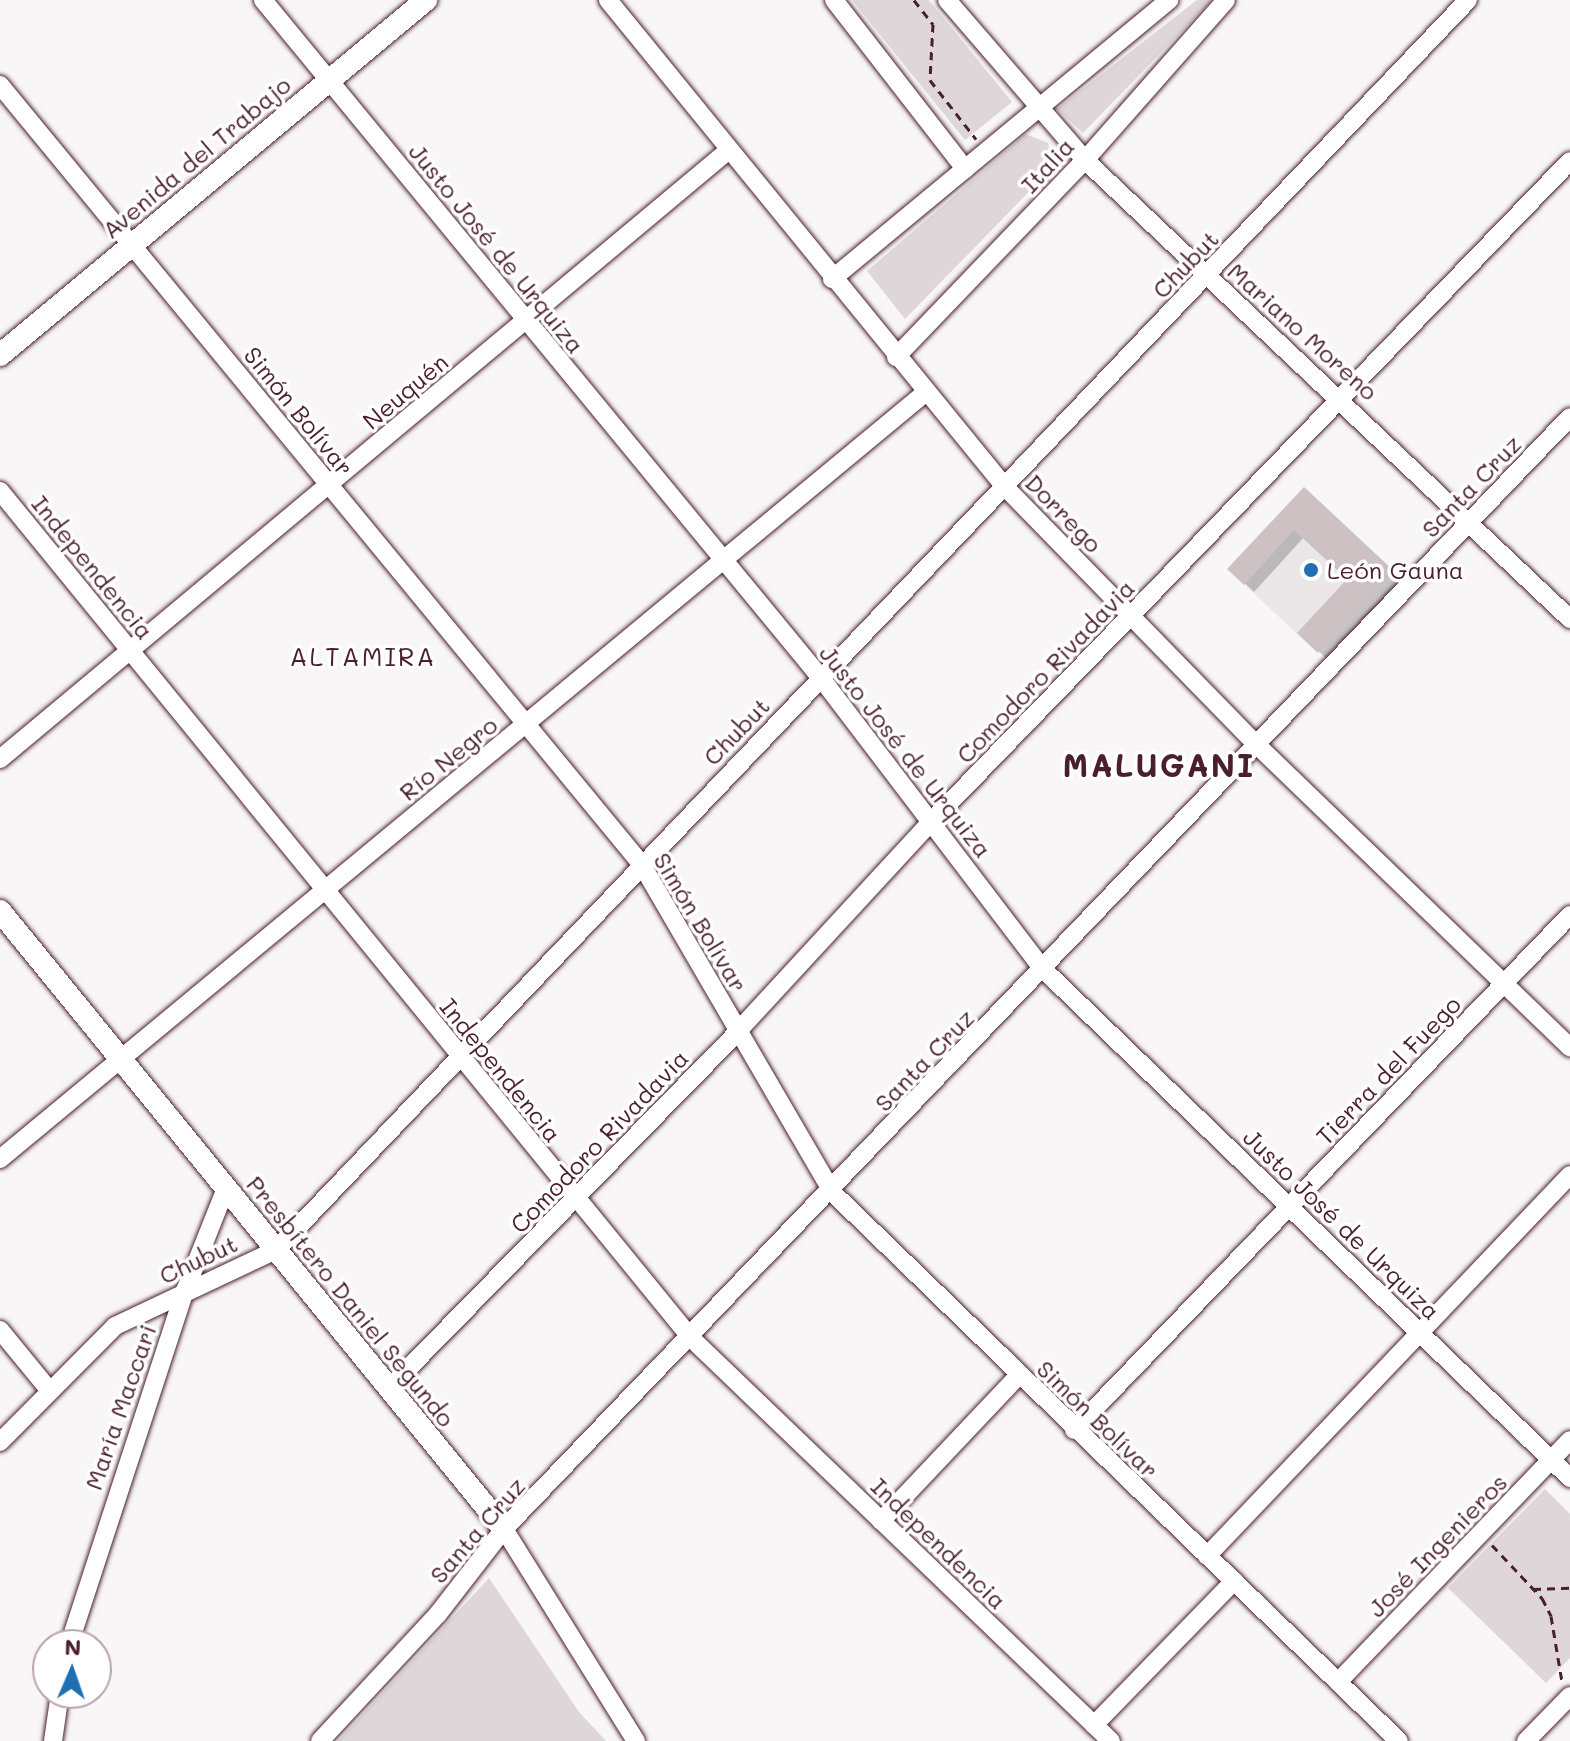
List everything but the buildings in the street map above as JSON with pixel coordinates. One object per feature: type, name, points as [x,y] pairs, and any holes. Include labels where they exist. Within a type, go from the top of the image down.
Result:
[{"type":"main road","name":"Avenida del Trabajo","points":[[0,355],[426,0]]},
{"type":"main road","name":"Presbítero Daniel Segundo","points":[[0,911],[504,1529]]},
{"type":"street","name":"Justo José de Urquiza","points":[[263,0],[821,678],[1043,969],[1570,1478]]},
{"type":"street","name":"Dorrego","points":[[608,0],[832,279],[1005,487],[1258,746],[1570,1047]]},
{"type":"street","points":[[834,0],[965,169]]},
{"type":"street","name":"Mariano Moreno","points":[[947,0],[1037,109],[1085,160],[1206,276],[1341,397],[1570,619]]},
{"type":"street","points":[[832,279],[1169,0]]},
{"type":"street","name":"Italia","points":[[896,357],[1085,160],[1226,0]]},
{"type":"street","name":"Chubut","points":[[0,1442],[115,1326],[276,1250],[1468,0]]},
{"type":"street","name":"Simón Bolívar","points":[[0,85],[642,865],[832,1192],[1018,1376],[1399,1741]]},
{"type":"street","name":"Neuquén","points":[[0,759],[131,653],[729,150]]},
{"type":"street","name":"Comodoro Rivadavia","points":[[389,1388],[738,1031],[931,822],[1132,618],[1570,161]]},
{"type":"street","name":"Río Negro","points":[[0,1159],[926,392]]},
{"type":"street","name":"Santa Cruz","points":[[320,1741],[438,1614],[504,1529],[832,1192],[1570,417]]},
{"type":"street","name":"Independencia","points":[[0,491],[327,888],[459,1057],[691,1338],[1111,1741]]},
{"type":"street","name":"Tierra del Fuego","points":[[1074,1430],[1570,915]]},
{"type":"street","points":[[1207,1556],[1570,1175]]},
{"type":"street","name":"María Maccari","points":[[74,1629],[185,1291],[226,1188]]},
{"type":"street","points":[[0,1330],[50,1391]]},
{"type":"street","points":[[881,1521],[1018,1376]]},
{"type":"street","name":"José Ingenieros","points":[[1338,1682],[1570,1440]]},
{"type":"street","name":"Presbítero Daniel Segundo","points":[[504,1529],[636,1741]]},
{"type":"street","points":[[1094,1725],[1234,1581]]},
{"type":"street","points":[[1526,1741],[1567,1699]]},
{"type":"street","points":[[53,1741],[58,1709]]},
{"type":"path","points":[[914,0],[933,24],[930,80],[986,151]]},
{"type":"path","points":[[1481,1533],[1542,1598],[1551,1616],[1567,1699]]},
{"type":"path","points":[[1542,1598],[1553,1588]]},
{"type":"path","points":[[1533,1589],[1570,1588]]},
{"type":"shaded area","points":[[852,0],[929,0],[1012,102],[965,140]]},
{"type":"shaded area","points":[[1197,0],[1212,0],[1083,133],[1057,109]]},
{"type":"shaded area","points":[[1026,134],[1048,143],[1054,166],[905,319],[867,271]]},
{"type":"shaded area","name":"León Gauna","points":[[1304,487],[1394,571],[1318,653],[1228,569]]},
{"type":"shaded area","points":[[1545,1489],[1570,1514],[1570,1658],[1546,1683],[1448,1588]]},
{"type":"shaded area","points":[[489,1578],[579,1712],[606,1741],[338,1741]]},
{"type":"place","name":"León Gauna","points":[[1311,570]]},
{"type":"district","name":"ALTAMIRA","points":[[363,657]]},
{"type":"district","name":"MALUGANI","points":[[1159,764]]}]
